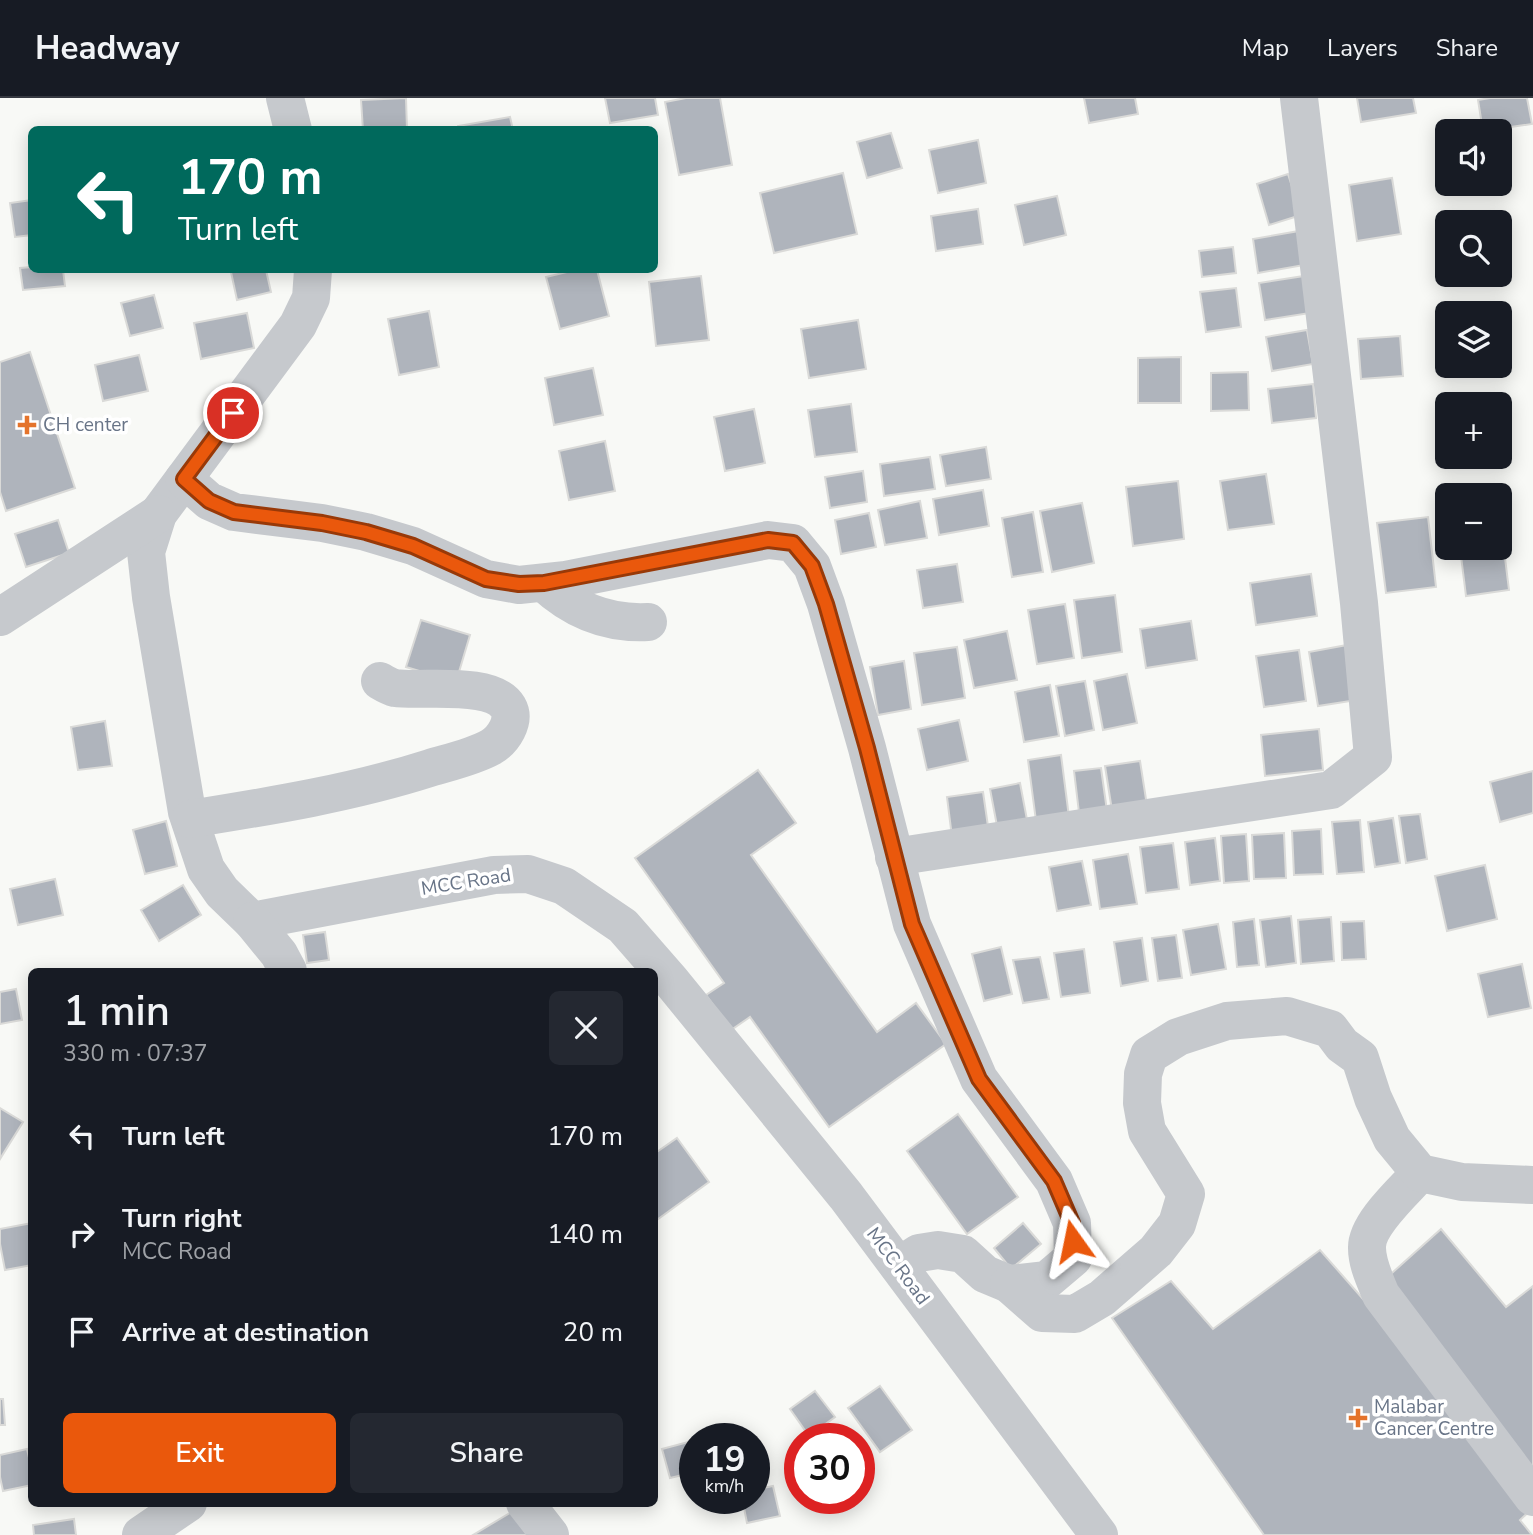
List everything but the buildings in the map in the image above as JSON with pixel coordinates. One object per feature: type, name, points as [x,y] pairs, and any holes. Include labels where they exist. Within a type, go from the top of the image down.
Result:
[{"type":"street","points":[[285,98],[292,126]]},
{"type":"street","points":[[894,857],[1331,790],[1373,757],[1359,603],[1299,98]]},
{"type":"street","points":[[286,968],[279,954],[222,892],[206,869],[190,819],[151,597],[146,552],[158,514],[298,325],[311,298],[313,273]]},
{"type":"street","points":[[184,479],[209,501],[234,512],[322,523],[366,532],[413,546],[486,579],[519,584],[544,583],[768,540],[793,543],[812,566],[826,604],[867,748],[912,924],[979,1079],[1054,1181],[1072,1223],[1073,1258],[1047,1280],[1009,1284]]},
{"type":"street","points":[[0,617],[158,514]]},
{"type":"street","points":[[544,583],[559,597],[596,616],[625,623],[648,622]]},
{"type":"street","points":[[190,819],[340,793],[416,773],[492,746],[506,732],[511,719],[508,707],[498,698],[472,690],[393,688],[380,681]]},
{"type":"street","name":"MCC Road","points":[[251,921],[494,875],[528,874],[564,886],[622,926],[671,981],[846,1196],[1099,1535]]},
{"type":"street","points":[[899,1266],[919,1253],[938,1250],[963,1254],[985,1273],[1009,1284],[1042,1313],[1075,1314],[1102,1298],[1156,1251],[1177,1224],[1186,1194],[1147,1131],[1142,1103],[1143,1074],[1149,1055],[1178,1037],[1227,1021],[1287,1016],[1330,1028],[1342,1045],[1360,1058],[1373,1098],[1392,1139],[1420,1173],[1462,1182],[1533,1185]]},
{"type":"street","points":[[1420,1173],[1373,1226],[1366,1245],[1369,1263],[1381,1295],[1533,1497]]},
{"type":"street","points":[[141,1535],[182,1507]]},
{"type":"street","points":[[528,1507],[550,1535]]},
{"type":"place","name":"CH center","points":[[27,425]]},
{"type":"place","name":"Malabar Cancer Centre","points":[[1358,1418]]},
{"type":"route","points":[[233,413],[184,479],[209,501],[234,512],[322,523],[366,532],[413,546],[486,579],[519,584],[544,583],[768,540],[793,543],[812,566],[826,604],[867,748],[912,924],[979,1079],[1054,1181],[1072,1223],[1073,1241]]}]
